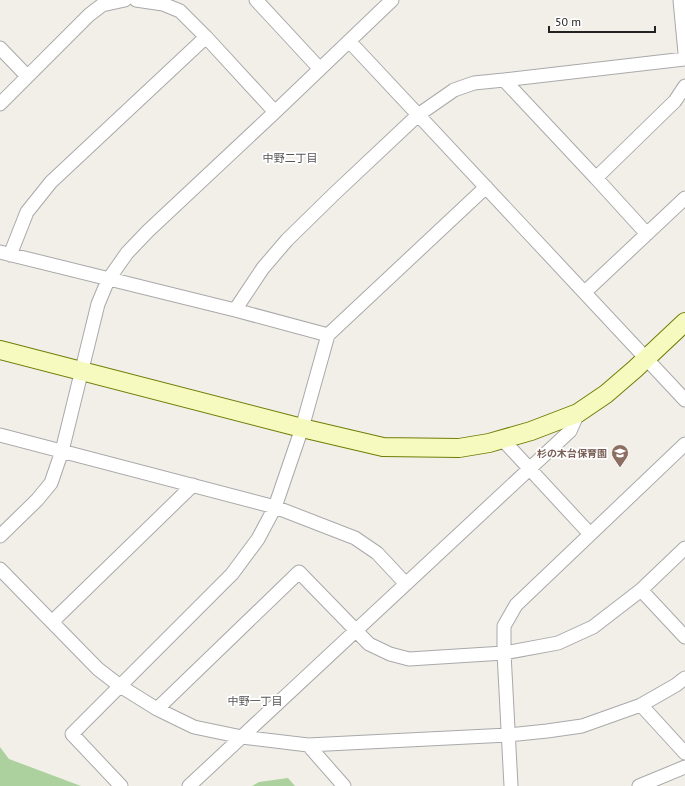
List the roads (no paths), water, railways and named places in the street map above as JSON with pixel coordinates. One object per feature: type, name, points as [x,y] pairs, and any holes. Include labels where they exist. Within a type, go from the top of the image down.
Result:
[{"type":"street","points":[[0,104],[89,15],[102,5],[121,0]]},
{"type":"street","points":[[136,0],[163,4],[180,11],[276,112]]},
{"type":"street","points":[[256,0],[320,69]]},
{"type":"street","points":[[0,536],[37,500],[51,483],[62,451],[98,304],[108,280],[127,253],[148,231],[276,112],[392,0]]},
{"type":"street","points":[[680,0],[685,53]]},
{"type":"street","points":[[206,37],[51,182],[27,212],[5,254],[235,310],[328,335]]},
{"type":"street","points":[[349,41],[685,400]]},
{"type":"street","points":[[0,48],[27,76]]},
{"type":"street","points":[[235,310],[263,268],[287,240],[418,115],[454,90],[474,83],[685,59]]},
{"type":"street","points":[[504,80],[647,234]]},
{"type":"street","points":[[596,178],[675,101],[685,86]]},
{"type":"street","points":[[121,786],[72,734],[232,574],[258,539],[275,507],[302,428],[328,335],[486,187]]},
{"type":"street","points":[[585,292],[685,198]]},
{"type":"street","points":[[0,350],[302,428],[383,447],[459,448],[489,443],[532,431],[578,413],[606,394],[647,359],[685,322]]},
{"type":"street","points":[[189,786],[570,431],[578,413]]},
{"type":"street","points":[[0,435],[275,507],[355,538],[377,553],[406,584]]},
{"type":"street","points":[[502,439],[590,534]]},
{"type":"street","points":[[511,786],[504,626],[516,605],[685,444]]},
{"type":"street","points":[[52,622],[193,485]]},
{"type":"street","points":[[157,710],[299,572],[369,644],[390,654],[409,659],[504,653],[558,643],[593,627],[641,590],[685,548]]},
{"type":"street","points":[[0,569],[98,669],[120,686],[157,710],[194,727],[242,737],[308,745],[508,735],[582,726],[641,705],[676,685],[685,678]]},
{"type":"street","points":[[641,590],[685,637]]},
{"type":"street","points":[[641,705],[685,753]]},
{"type":"street","points":[[308,745],[344,786]]},
{"type":"street","points":[[639,786],[685,767]]},
{"type":"place","name":"杉の木台保育園","points":[[620,468]]},
{"type":"district","name":"中野二丁目","points":[[290,158]]},
{"type":"district","name":"中野一丁目","points":[[255,701]]}]
